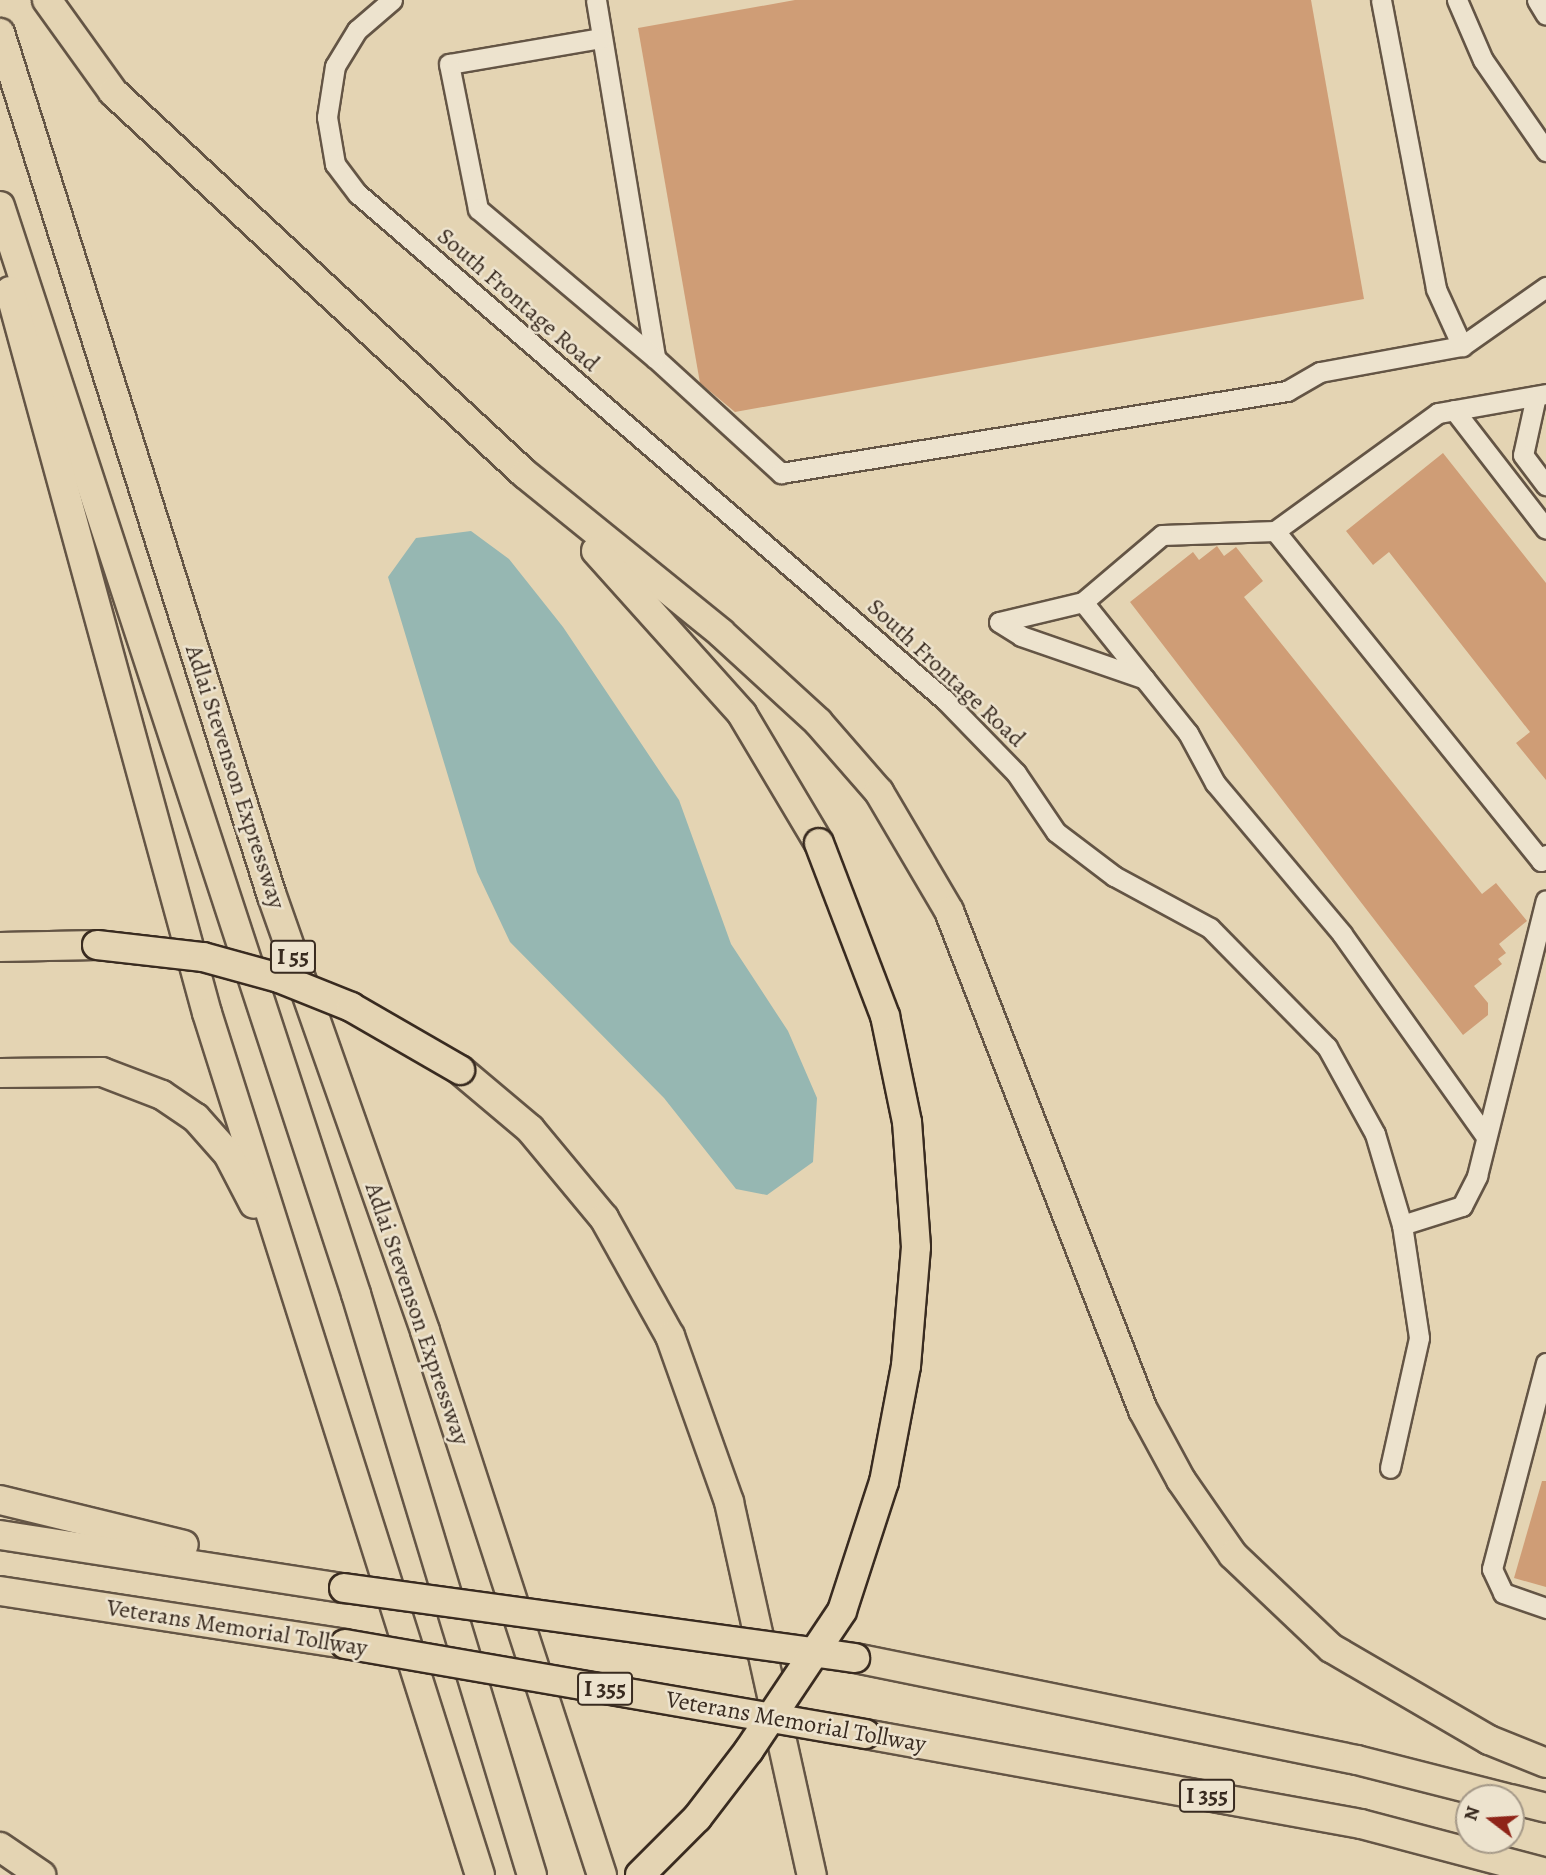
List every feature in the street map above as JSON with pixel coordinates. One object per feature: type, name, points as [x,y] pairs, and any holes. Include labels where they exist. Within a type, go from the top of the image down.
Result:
[{"type":"highway","points":[[47,0],[113,92],[525,474],[721,633],[818,722],[909,836],[949,911],[1143,1410],[1233,1555],[1331,1648],[1489,1740],[1546,1763]]},
{"type":"highway","name":"Adlai Stevenson Expressway","points":[[0,33],[272,896],[425,1331],[602,1875]]},
{"type":"highway","name":"Adlai Stevenson Expressway","points":[[0,206],[356,1294],[532,1875]]},
{"type":"highway","points":[[0,251],[62,501],[207,1013],[351,1458],[480,1875]]},
{"type":"highway","points":[[525,474],[742,714],[819,843],[885,1016],[907,1122],[916,1247],[906,1366],[884,1482],[842,1611],[749,1749],[697,1818],[640,1875]]},
{"type":"highway","points":[[0,947],[97,946],[203,957],[279,978],[351,1007],[460,1070],[530,1129],[604,1218],[670,1336],[729,1502],[812,1875]]},
{"type":"highway","points":[[0,1073],[102,1072],[162,1095],[196,1118],[228,1154],[250,1192],[351,1458]]},
{"type":"highway","points":[[0,1500],[255,1559],[331,1586]]},
{"type":"highway","points":[[0,1535],[331,1586],[855,1658],[1357,1760],[1455,1785]]},
{"type":"highway","name":"Veterans Memorial Tollway","points":[[0,1591],[345,1644],[1361,1824],[1546,1873]]},
{"type":"highway","points":[[1525,1803],[1546,1808]]},
{"type":"highway","points":[[0,1847],[41,1875]]},
{"type":"street","name":"South Frontage Road","points":[[392,0],[357,30],[335,66],[329,129],[335,164],[358,194],[945,700],[1016,773],[1056,832],[1114,876],[1210,928],[1257,970],[1327,1047],[1375,1135],[1402,1225],[1419,1338],[1390,1468]]},
{"type":"street","points":[[596,0],[655,358]]},
{"type":"street","points":[[1381,0],[1436,289],[1462,346]]},
{"type":"street","points":[[1457,0],[1482,60],[1543,140]]},
{"type":"street","points":[[1537,0],[1546,15]]},
{"type":"street","points":[[601,38],[449,64],[478,209],[655,358],[781,473],[1287,391],[1320,372],[1462,346],[1546,287]]},
{"type":"street","points":[[1145,679],[1021,636],[999,622],[1083,602],[1162,535],[1275,531],[1438,413],[1541,395],[1523,455],[1546,485]]},
{"type":"street","points":[[1454,410],[1546,529]]},
{"type":"street","points":[[1275,531],[1541,861],[1546,855]]},
{"type":"street","points":[[1083,602],[1188,733],[1215,783],[1342,934],[1483,1134]]},
{"type":"street","points":[[1402,1225],[1462,1206],[1477,1176],[1483,1134],[1546,900]]},
{"type":"street","points":[[1546,1363],[1492,1569],[1503,1593],[1546,1608]]},
{"type":"water","points":[[471,531],[509,559],[563,627],[679,800],[731,944],[788,1031],[817,1098],[813,1162],[767,1195],[736,1189],[664,1098],[510,942],[477,872],[388,577],[416,538]]},
{"type":"building","points":[[795,0],[1311,0],[1364,299],[735,412],[700,383],[638,28]]},
{"type":"building","points":[[1443,453],[1546,583],[1546,780],[1516,743],[1530,732],[1389,552],[1373,565],[1346,531]]},
{"type":"building","points":[[1217,546],[1224,556],[1236,547],[1263,581],[1244,597],[1482,894],[1496,883],[1527,921],[1499,944],[1506,953],[1498,959],[1502,964],[1474,986],[1488,1003],[1488,1015],[1463,1035],[1130,602],[1193,552],[1199,560]]},
{"type":"building","points":[[1542,1481],[1546,1481],[1546,1587],[1514,1578]]}]
